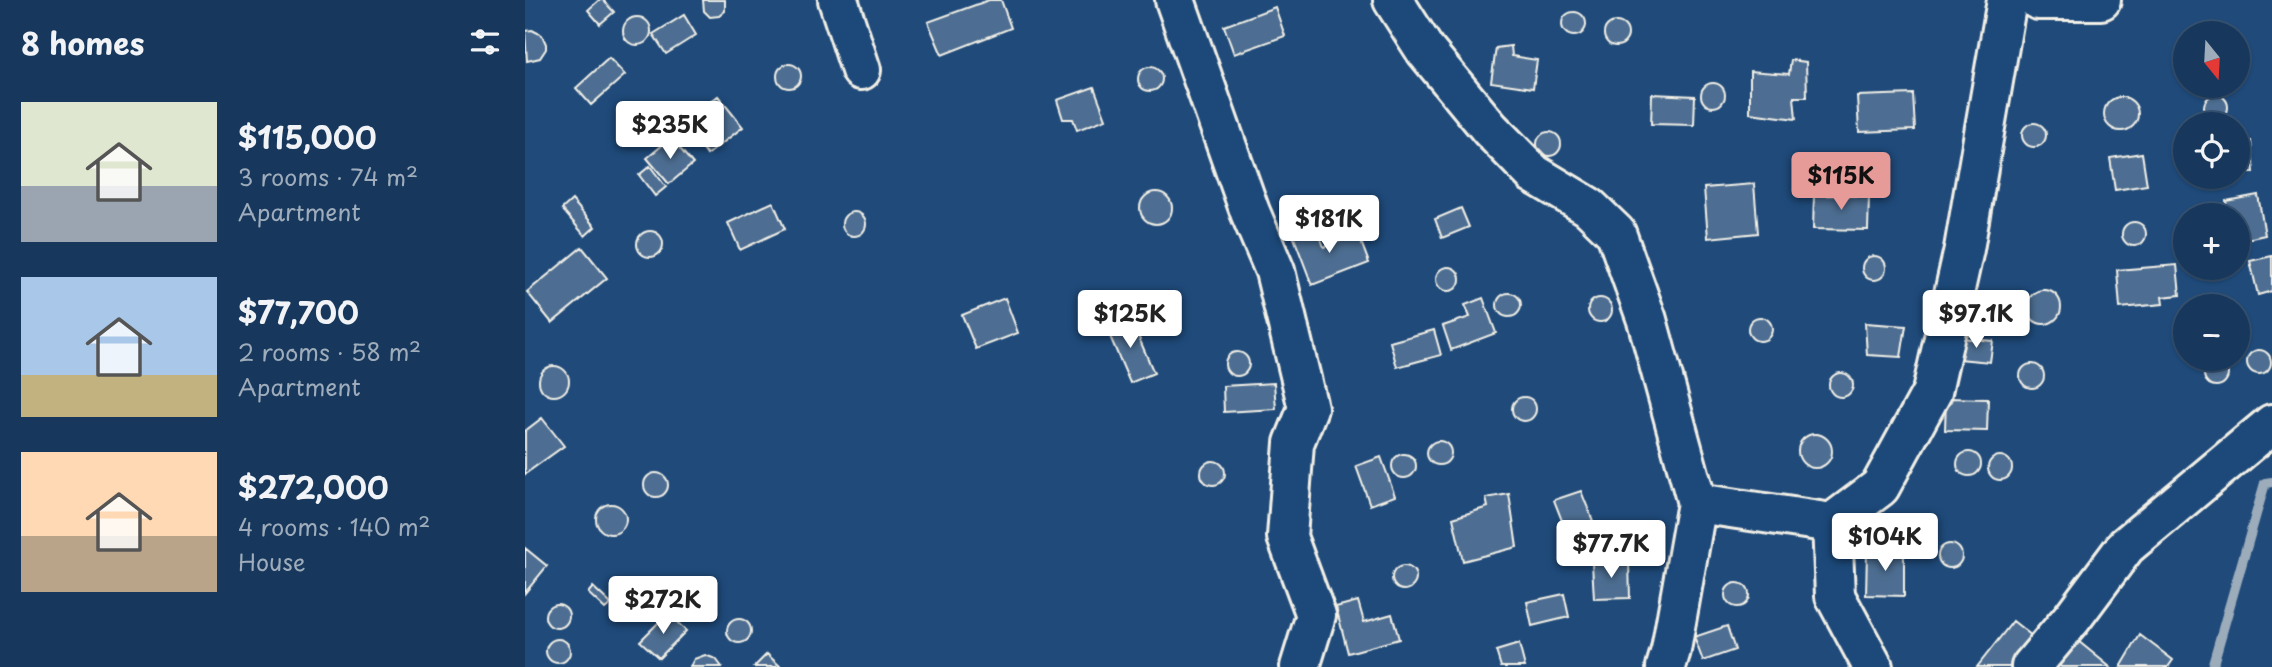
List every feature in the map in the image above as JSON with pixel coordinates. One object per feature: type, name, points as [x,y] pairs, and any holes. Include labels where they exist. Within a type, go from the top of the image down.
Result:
[{"type":"street","points":[[838,0],[862,71]]},
{"type":"street","points":[[1175,0],[1250,212],[1275,271],[1308,408],[1294,443],[1287,537],[1316,615],[1300,667]]},
{"type":"street","points":[[1393,0],[1425,50],[1490,128],[1534,174],[1589,207],[1616,233],[1647,320],[1697,503],[1671,650],[1665,667]]},
{"type":"street","points":[[1697,503],[1832,523],[1880,487],[1931,392],[1964,249],[2007,0]]},
{"type":"street","points":[[2038,0],[2101,0]]},
{"type":"street","points":[[2031,667],[2073,617],[2126,546],[2272,424]]},
{"type":"street","points":[[1832,523],[1835,597],[1873,667]]},
{"type":"building","points":[[599,0],[603,0],[614,12],[600,24],[588,10]]},
{"type":"building","points":[[703,0],[725,0],[725,11],[719,16],[710,17],[704,11]]},
{"type":"building","points":[[989,0],[1001,0],[1011,28],[942,55],[928,22]]},
{"type":"building","points":[[1275,7],[1285,36],[1234,54],[1224,26]]},
{"type":"building","points":[[1574,12],[1583,15],[1586,24],[1583,33],[1574,36],[1565,33],[1562,24],[1565,15]]},
{"type":"building","points":[[684,15],[696,35],[666,54],[653,34]]},
{"type":"building","points":[[637,17],[647,21],[651,31],[647,41],[637,45],[627,41],[623,31],[627,21]]},
{"type":"building","points":[[1616,22],[1625,25],[1628,34],[1625,43],[1616,46],[1607,43],[1604,34],[1607,25]]},
{"type":"building","points":[[532,30],[542,35],[546,49],[540,58],[527,61],[525,31]]},
{"type":"building","points":[[1511,46],[1512,56],[1537,60],[1533,88],[1491,82],[1496,48]]},
{"type":"building","points":[[609,58],[625,75],[591,105],[576,88]]},
{"type":"building","points":[[1791,60],[1806,62],[1807,97],[1794,97],[1796,119],[1750,113],[1750,71],[1789,74]]},
{"type":"building","points":[[789,64],[798,67],[801,76],[798,85],[789,88],[780,85],[777,76],[780,67]]},
{"type":"building","points":[[1150,67],[1159,70],[1162,79],[1159,88],[1150,91],[1141,88],[1138,79],[1141,70]]},
{"type":"building","points":[[1713,83],[1722,86],[1725,95],[1722,104],[1713,107],[1704,104],[1701,95],[1704,86]]},
{"type":"building","points":[[1094,87],[1106,119],[1077,130],[1073,119],[1063,119],[1057,100]]},
{"type":"building","points":[[1652,94],[1695,96],[1694,125],[1651,124]]},
{"type":"building","points":[[1913,94],[1915,130],[1859,132],[1857,96]]},
{"type":"building","points":[[718,96],[743,127],[707,155],[683,123]]},
{"type":"building","points":[[2121,97],[2133,102],[2138,114],[2133,126],[2121,131],[2109,126],[2104,114],[2109,102]]},
{"type":"building","points":[[2207,98],[2225,98],[2227,112],[2205,112]]},
{"type":"building","points":[[2034,123],[2043,126],[2046,135],[2043,144],[2034,147],[2025,144],[2022,135],[2025,126]]},
{"type":"building","points":[[1549,132],[1558,135],[1561,144],[1558,153],[1549,156],[1540,153],[1537,144],[1540,135]]},
{"type":"building","points":[[671,138],[693,164],[669,184],[647,158]]},
{"type":"building","points":[[2251,141],[2254,172],[2250,172]]},
{"type":"building","points":[[2142,153],[2147,185],[2115,190],[2110,158]]},
{"type":"building","points":[[650,166],[666,187],[655,196],[639,175]]},
{"type":"building","points":[[1754,184],[1758,233],[1708,238],[1704,188]]},
{"type":"building","points":[[1156,192],[1167,197],[1172,208],[1167,219],[1156,224],[1145,219],[1140,208],[1145,197]]},
{"type":"building","points":[[1814,195],[1869,196],[1868,230],[1813,229]]},
{"type":"building","points":[[2258,195],[2265,235],[2250,238],[2250,203],[2226,201]]},
{"type":"building","points":[[572,200],[595,227],[585,236],[562,209]]},
{"type":"building","points":[[773,202],[785,229],[740,250],[728,223]]},
{"type":"building","points":[[1461,208],[1469,227],[1442,238],[1435,219]]},
{"type":"building","points":[[854,212],[863,215],[866,224],[863,233],[854,236],[845,233],[842,224],[845,215]]},
{"type":"building","points":[[2134,222],[2143,225],[2146,234],[2143,243],[2134,246],[2125,243],[2122,234],[2125,225]]},
{"type":"building","points":[[1316,226],[1324,247],[1358,234],[1369,263],[1312,285],[1293,235]]},
{"type":"building","points":[[650,231],[659,235],[663,244],[659,253],[650,257],[641,253],[637,244],[641,235]]},
{"type":"building","points":[[582,247],[607,278],[552,323],[527,292]]},
{"type":"building","points":[[1874,256],[1883,259],[1886,268],[1883,277],[1874,280],[1865,277],[1862,268],[1865,259]]},
{"type":"building","points":[[2272,256],[2272,291],[2258,295],[2250,261]]},
{"type":"building","points":[[2173,265],[2173,280],[2178,280],[2180,294],[2162,297],[2163,304],[2120,308],[2117,270]]},
{"type":"building","points":[[1448,267],[1457,270],[1460,279],[1457,288],[1448,291],[1439,288],[1436,279],[1439,270]]},
{"type":"building","points":[[2044,290],[2056,295],[2061,307],[2056,319],[2044,324],[2032,319],[2027,307],[2032,295]]},
{"type":"building","points":[[1509,293],[1518,296],[1521,305],[1518,314],[1509,317],[1500,314],[1497,305],[1500,296]]},
{"type":"building","points":[[1005,298],[1018,333],[976,349],[962,315]]},
{"type":"building","points":[[1483,298],[1496,333],[1451,350],[1443,326],[1470,317],[1465,305]]},
{"type":"building","points":[[1600,298],[1609,301],[1612,310],[1609,319],[1600,322],[1591,319],[1588,310],[1591,301]]},
{"type":"building","points":[[2013,310],[2015,329],[1967,335],[1964,315]]},
{"type":"building","points":[[1130,317],[1154,373],[1130,383],[1106,327]]},
{"type":"building","points":[[1760,317],[1769,320],[1772,329],[1769,338],[1760,341],[1751,338],[1748,329],[1751,320]]},
{"type":"building","points":[[1865,323],[1906,326],[1901,357],[1867,355]]},
{"type":"building","points":[[1434,330],[1441,355],[1397,367],[1390,342]]},
{"type":"building","points":[[1961,338],[1993,341],[1990,362],[1959,359]]},
{"type":"building","points":[[2264,351],[2270,357],[2268,371],[2259,374],[2250,371],[2250,353]]},
{"type":"building","points":[[1237,352],[1246,355],[1249,364],[1246,373],[1237,376],[1228,373],[1225,364],[1228,355]]},
{"type":"building","points":[[2032,364],[2041,367],[2044,376],[2041,385],[2032,388],[2023,385],[2020,376],[2023,367]]},
{"type":"building","points":[[554,366],[564,371],[569,381],[564,391],[554,396],[544,391],[539,381],[544,371]]},
{"type":"building","points":[[2205,371],[2227,371],[2227,379],[2221,385],[2211,385],[2205,379]]},
{"type":"building","points":[[1841,373],[1850,376],[1853,385],[1850,394],[1841,397],[1832,394],[1829,385],[1832,376]]},
{"type":"building","points":[[1274,383],[1276,409],[1224,412],[1223,386]]},
{"type":"building","points":[[1524,397],[1533,400],[1536,409],[1533,418],[1524,421],[1515,418],[1512,409],[1515,400]]},
{"type":"building","points":[[1946,398],[1988,399],[1987,431],[1945,430]]},
{"type":"building","points":[[542,418],[564,446],[525,474],[525,431]]},
{"type":"building","points":[[1815,434],[1827,439],[1832,451],[1827,463],[1815,468],[1803,463],[1798,451],[1803,439]]},
{"type":"building","points":[[1439,441],[1448,444],[1451,453],[1448,462],[1439,465],[1430,462],[1427,453],[1430,444]]},
{"type":"building","points":[[1969,452],[1978,455],[1981,464],[1978,473],[1969,476],[1960,473],[1957,464],[1960,455]]},
{"type":"building","points":[[1404,454],[1413,457],[1416,466],[1413,475],[1404,478],[1395,475],[1392,466],[1395,457]]},
{"type":"building","points":[[2000,456],[2009,459],[2012,468],[2009,477],[2000,480],[1991,477],[1988,468],[1991,459]]},
{"type":"building","points":[[1381,457],[1395,496],[1370,505],[1356,466]]},
{"type":"building","points":[[1213,461],[1222,464],[1225,473],[1222,482],[1213,485],[1204,482],[1201,473],[1204,464]]},
{"type":"building","points":[[656,473],[665,476],[668,485],[665,494],[656,497],[647,494],[644,485],[647,476]]},
{"type":"building","points":[[1581,491],[1593,521],[1566,531],[1554,500]]},
{"type":"building","points":[[1509,494],[1517,547],[1463,561],[1453,518],[1488,507],[1486,498]]},
{"type":"building","points":[[611,504],[622,508],[626,519],[622,530],[611,534],[600,530],[596,519],[600,508]]},
{"type":"building","points":[[1950,544],[1959,547],[1962,556],[1959,565],[1950,568],[1941,565],[1938,556],[1941,547]]},
{"type":"building","points":[[525,548],[547,566],[525,593]]},
{"type":"building","points":[[1867,551],[1904,551],[1904,596],[1866,595]]},
{"type":"building","points":[[1629,562],[1630,598],[1594,599],[1592,563]]},
{"type":"building","points":[[1404,566],[1413,569],[1416,578],[1413,587],[1404,590],[1395,587],[1392,578],[1395,569]]},
{"type":"building","points":[[678,579],[689,586],[690,591],[683,602],[678,603],[667,596],[666,591],[673,580]]},
{"type":"building","points":[[1737,583],[1746,586],[1749,595],[1746,604],[1737,607],[1728,604],[1725,595],[1728,586]]},
{"type":"building","points":[[593,587],[611,604],[605,609],[588,593]]},
{"type":"building","points":[[1564,594],[1569,617],[1532,626],[1527,602]]},
{"type":"building","points":[[1358,601],[1364,622],[1392,614],[1399,639],[1348,653],[1336,607]]},
{"type":"building","points":[[557,604],[566,607],[569,616],[566,625],[557,628],[548,625],[545,616],[548,607]]},
{"type":"building","points":[[668,613],[686,631],[659,658],[640,641]]},
{"type":"building","points":[[739,619],[750,626],[751,631],[744,642],[739,643],[728,636],[727,631],[734,620]]},
{"type":"building","points":[[2013,621],[2037,640],[2016,667],[1977,667]]},
{"type":"building","points":[[1727,626],[1735,650],[1703,661],[1694,637]]},
{"type":"building","points":[[2067,632],[2110,667],[2061,667],[2049,658]]},
{"type":"building","points":[[2140,635],[2173,660],[2168,667],[2121,667]]},
{"type":"building","points":[[558,639],[567,642],[570,651],[567,660],[558,663],[549,660],[546,651],[549,642]]},
{"type":"building","points":[[1519,644],[1525,667],[1501,667],[1496,651]]},
{"type":"building","points":[[767,654],[781,667],[754,667]]},
{"type":"building","points":[[705,655],[716,659],[722,667],[690,667],[694,659]]},
{"type":"waterway","points":[[2212,667],[2265,483],[2272,482]]}]
